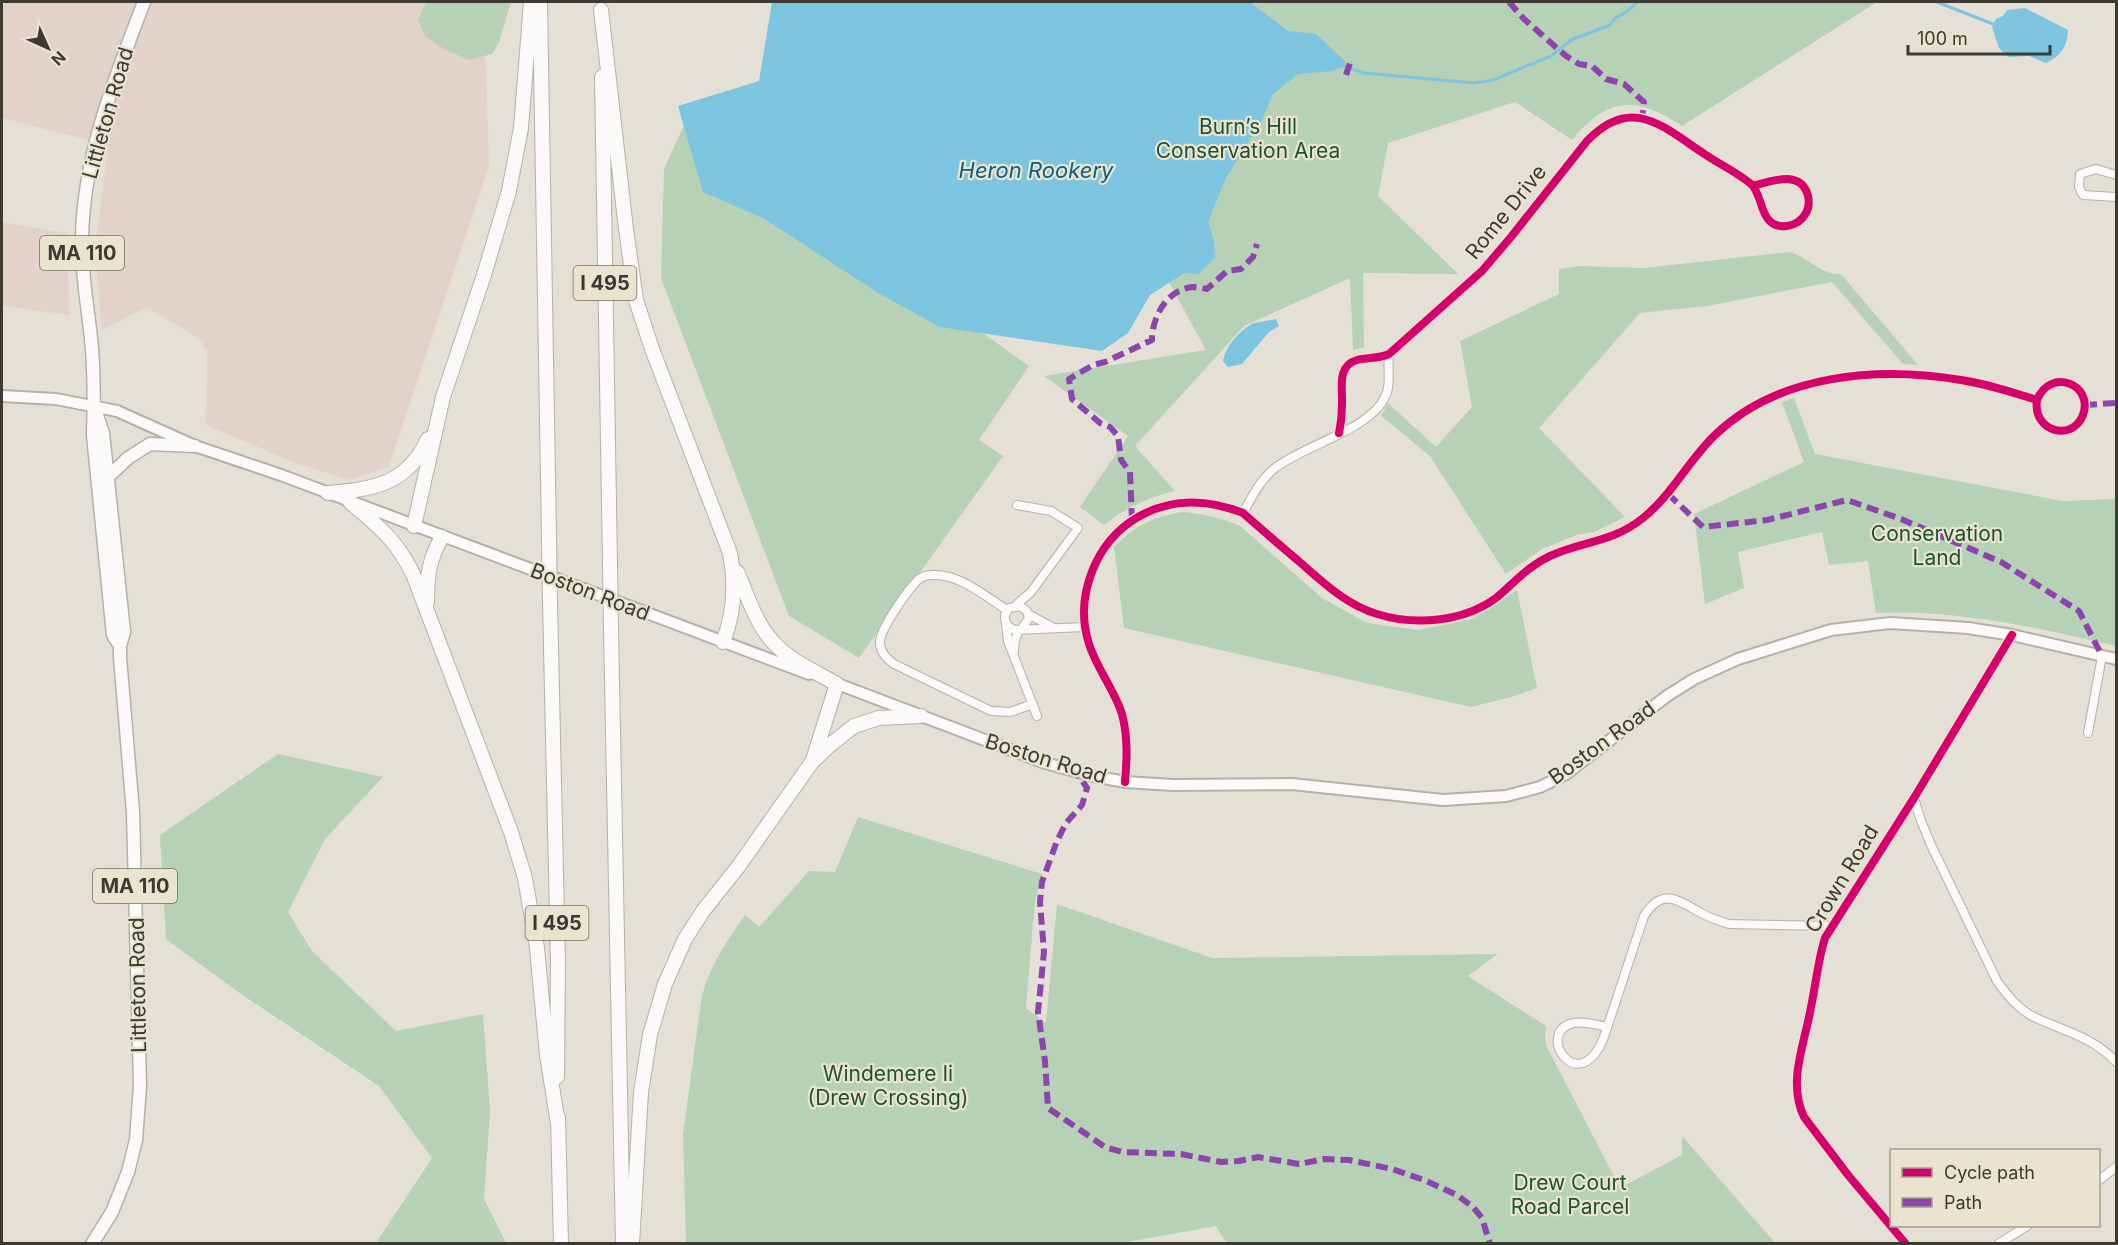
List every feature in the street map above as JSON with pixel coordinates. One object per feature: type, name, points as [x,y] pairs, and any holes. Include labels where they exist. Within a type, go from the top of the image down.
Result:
[{"type":"highway","points":[[414,526],[440,413],[509,191],[521,128],[531,2]]},
{"type":"highway","name":"I 495","points":[[540,2],[561,1244]]},
{"type":"highway","points":[[601,6],[636,300],[731,560],[752,608],[774,643],[793,658],[837,684],[812,762]]},
{"type":"highway","name":"I 495","points":[[601,6],[623,1244]]},
{"type":"highway","points":[[328,493],[372,487],[389,482],[402,474],[425,446],[440,413]]},
{"type":"highway","points":[[350,502],[396,543],[413,574],[511,832],[525,878],[537,948],[547,1055],[558,1124]]},
{"type":"highway","points":[[427,610],[432,553],[442,537]]},
{"type":"highway","points":[[723,642],[731,621],[735,599],[731,560]]},
{"type":"highway","points":[[632,1244],[641,1092],[650,1035],[665,984],[686,939],[704,910],[738,867],[812,762],[854,726],[879,718],[921,716]]},
{"type":"main road","name":"Littleton Road","points":[[120,646],[113,635],[93,435],[92,349],[82,266],[84,197],[90,160],[98,131],[144,2]]},
{"type":"main road","name":"Boston Road","points":[[2,396],[56,399],[117,411],[195,446],[281,475],[1069,771],[1125,782],[1173,785],[1292,784],[1443,800],[1506,796],[1540,787],[1566,774],[1667,696],[1694,679],[1738,659],[1832,630],[1890,623],[1924,624],[2012,635],[2116,659]]},
{"type":"main road","name":"Littleton Road","points":[[92,1244],[112,1212],[128,1172],[136,1140],[140,1086],[133,812],[120,646],[124,632],[103,433],[94,406]]},
{"type":"main road","points":[[108,477],[128,458],[150,444],[195,446]]},
{"type":"street","name":"Rome Drive","points":[[1389,354],[1482,271],[1587,141],[1602,126],[1612,121],[1634,117],[1653,121],[1753,186]]},
{"type":"street","points":[[2116,175],[2096,169],[2080,174],[2079,188],[2083,195],[2116,197]]},
{"type":"street","points":[[1780,178],[1796,180],[1806,191],[1809,199],[1805,214],[1795,223],[1788,225],[1774,223],[1764,213],[1753,186],[1780,178]]},
{"type":"street","points":[[1243,513],[1257,486],[1275,468],[1340,433],[1378,408],[1388,390],[1389,354],[1374,359],[1358,360],[1346,368],[1342,375],[1343,401],[1340,433]]},
{"type":"street","points":[[1125,782],[1128,751],[1125,725],[1118,702],[1094,656],[1085,627],[1085,598],[1091,574],[1107,545],[1132,520],[1151,510],[1176,502],[1215,504],[1243,513],[1327,586],[1349,602],[1388,618],[1438,620],[1483,606],[1497,597],[1527,569],[1551,555],[1605,539],[1635,524],[1660,503],[1715,435],[1757,405],[1787,391],[1818,382],[1854,376],[1910,375],[1960,380],[2037,400]]},
{"type":"street","points":[[2059,381],[2067,382],[2082,394],[2085,409],[2074,427],[2057,430],[2049,428],[2040,420],[2036,408],[2037,400],[2042,390],[2048,385],[2059,381]]},
{"type":"street","points":[[1017,505],[1052,510],[1078,528],[1031,592],[1016,606],[1007,610],[1004,616],[1006,635],[1037,716]]},
{"type":"street","points":[[1007,610],[961,582],[943,576],[926,575],[912,586],[882,630],[881,649],[894,664],[991,711],[1010,712],[1033,704]]},
{"type":"street","points":[[1015,656],[1014,645],[1021,629],[1028,622],[1027,613],[1031,592]]},
{"type":"street","points":[[1016,606],[1042,624],[1053,628]]},
{"type":"street","points":[[1006,623],[1011,629],[1085,627]]},
{"type":"street","name":"Crown Road","points":[[1890,1224],[1815,1132],[1800,1107],[1797,1073],[1820,953],[1830,926],[1914,798],[2012,635]]},
{"type":"street","points":[[2088,734],[2102,656]]},
{"type":"street","points":[[1914,798],[1931,845],[1997,981],[2008,997],[2032,1016],[2088,1039],[2108,1052],[2116,1062]]},
{"type":"street","points":[[1607,1027],[1580,1022],[1570,1024],[1562,1030],[1559,1036],[1560,1053],[1573,1063],[1586,1062],[1596,1053],[1607,1027],[1644,916],[1656,901],[1664,898],[1675,899],[1714,920],[1729,924],[1830,926]]},
{"type":"street","points":[[2100,1180],[2115,1172]]},
{"type":"street","name":"Crown Road","points":[[1892,1227],[1906,1244]]},
{"type":"street","points":[[1998,1244],[2025,1227]]},
{"type":"shaded area","points":[[4,2],[484,2],[489,166],[389,466],[350,480],[298,464],[206,425],[207,352],[210,351],[202,346],[205,342],[147,307],[102,330],[95,250],[108,145],[2,118],[2,9]]},
{"type":"shaded area","points":[[2,222],[66,233],[70,315],[2,306]]},
{"type":"green space","points":[[426,2],[511,2],[499,42],[492,54],[469,60],[444,49],[425,36],[418,20]]},
{"type":"green space","name":"Burn’s Hill Conservation Area","points":[[1069,2],[1877,2],[1682,126],[1651,109],[1624,105],[1611,108],[1598,115],[1572,140],[1515,102],[1388,143],[1378,196],[1458,274],[1363,273],[1364,347],[1353,350],[1350,278],[1244,326],[1135,446],[1175,491],[1138,504],[1104,525],[1080,507],[1128,436],[1044,376],[1206,350],[1073,106]]},
{"type":"green space","points":[[686,121],[1029,366],[979,440],[1003,456],[859,658],[789,616],[661,278],[664,169]]},
{"type":"green space","points":[[1789,252],[1826,271],[1841,274],[1918,365],[1903,364],[1832,282],[1707,306],[1640,313],[1539,428],[1625,517],[1594,532],[1577,535],[1542,549],[1506,574],[1430,456],[1381,416],[1388,403],[1436,447],[1472,407],[1460,341],[1559,294],[1559,269],[1579,266],[1644,268]]},
{"type":"green space","name":"Conservation Land","points":[[1794,398],[1815,454],[2063,501],[2116,499],[2116,646],[1997,621],[1936,614],[1876,613],[1868,561],[1829,565],[1822,532],[1738,552],[1744,588],[1705,604],[1694,514],[1804,462],[1782,402]]},
{"type":"green space","points":[[1183,512],[1212,516],[1240,526],[1322,598],[1367,623],[1418,630],[1473,619],[1517,590],[1537,688],[1471,707],[1124,628],[1114,547],[1129,533],[1145,523]]},
{"type":"green space","points":[[278,754],[383,777],[325,839],[288,912],[312,951],[396,1031],[483,1014],[490,1111],[484,1199],[506,1243],[376,1243],[432,1158],[379,1086],[238,992],[166,939],[160,835]]},
{"type":"green space","name":"Windemere Ii (Drew Crossing)","points":[[858,817],[1042,874],[1035,901],[1026,1008],[1046,1023],[1057,904],[1212,958],[1498,954],[1468,976],[1546,1026],[1547,1047],[1620,1188],[1682,1155],[1682,1136],[1775,1243],[1227,1244],[1216,1226],[1117,1244],[686,1243],[683,1135],[701,1001],[708,977],[725,945],[745,915],[759,927],[809,871],[835,872]]},
{"type":"water","name":"Heron Rookery","points":[[772,2],[1250,2],[1288,31],[1316,34],[1345,61],[1344,66],[1332,71],[1298,74],[1273,94],[1261,122],[1226,178],[1208,222],[1214,240],[1215,258],[1198,274],[1184,273],[1150,295],[1128,333],[1102,351],[940,327],[880,294],[763,218],[703,192],[678,106],[759,81]]},
{"type":"water","points":[[2025,8],[2068,30],[2062,50],[2046,63],[2029,56],[2008,57],[1999,48],[1992,27],[1996,19],[2003,16],[2007,10]]},
{"type":"water","points":[[1276,319],[1279,326],[1269,332],[1242,364],[1228,367],[1223,361],[1224,356],[1238,335],[1252,324]]},
{"type":"waterway","points":[[1344,66],[1364,73],[1474,83],[1493,80],[1551,56],[1571,40],[1610,25],[1615,18],[1638,2]]},
{"type":"waterway","points":[[1937,2],[1993,24]]},
{"type":"marked path","points":[[1509,2],[1524,19],[1566,56],[1579,64],[1592,66],[1606,79],[1624,84],[1644,102],[1642,118]]},
{"type":"marked path","points":[[1346,75],[1351,60]]},
{"type":"marked path","points":[[1132,520],[1130,472],[1121,460],[1118,436],[1110,427],[1100,423],[1072,399],[1069,379],[1093,365],[1105,362],[1152,340],[1158,314],[1169,299],[1184,289],[1193,287],[1207,289],[1227,271],[1241,269],[1253,257],[1257,244]]},
{"type":"marked path","points":[[2085,405],[2116,403]]},
{"type":"marked path","points":[[1668,494],[1703,527],[1767,520],[1847,500],[1901,519],[2001,562],[2079,611],[2102,656]]},
{"type":"marked path","points":[[1069,771],[1079,776],[1087,788],[1082,805],[1066,823],[1057,841],[1042,882],[1040,902],[1044,952],[1038,1012],[1045,1061],[1048,1108],[1105,1147],[1122,1152],[1181,1154],[1221,1162],[1258,1157],[1299,1164],[1324,1159],[1349,1160],[1392,1169],[1457,1195],[1473,1207],[1482,1218],[1490,1244]]},
{"type":"cycle path","points":[[1339,433],[1342,412],[1342,379],[1346,367],[1357,360],[1389,354],[1482,271],[1587,141],[1603,127],[1619,119],[1633,117],[1647,120],[1676,134],[1752,185],[1767,218],[1778,226],[1795,223],[1807,211],[1808,196],[1799,182],[1785,179],[1753,186]]},
{"type":"cycle path","points":[[1125,782],[1126,748],[1122,714],[1089,644],[1084,608],[1092,572],[1110,541],[1138,517],[1151,511],[1163,506],[1203,503],[1243,513],[1346,599],[1377,614],[1423,621],[1454,617],[1483,606],[1542,560],[1562,551],[1608,537],[1631,526],[1663,499],[1715,435],[1740,415],[1768,399],[1799,387],[1830,379],[1896,374],[1961,380],[2037,400],[2043,390],[2051,384],[2060,382],[2077,388],[2082,395],[2085,404],[2083,415],[2078,424],[2070,429],[2054,430],[2046,426],[2041,419],[2037,411],[2037,400]]},
{"type":"cycle path","points":[[1890,1225],[1804,1117],[1799,1104],[1797,1090],[1799,1062],[1821,955],[1825,938],[1914,798],[2012,635]]},
{"type":"cycle path","points":[[1892,1227],[1906,1244]]},
{"type":"park label","name":"Drew Court Road Parcel","points":[[1570,1195]]}]
